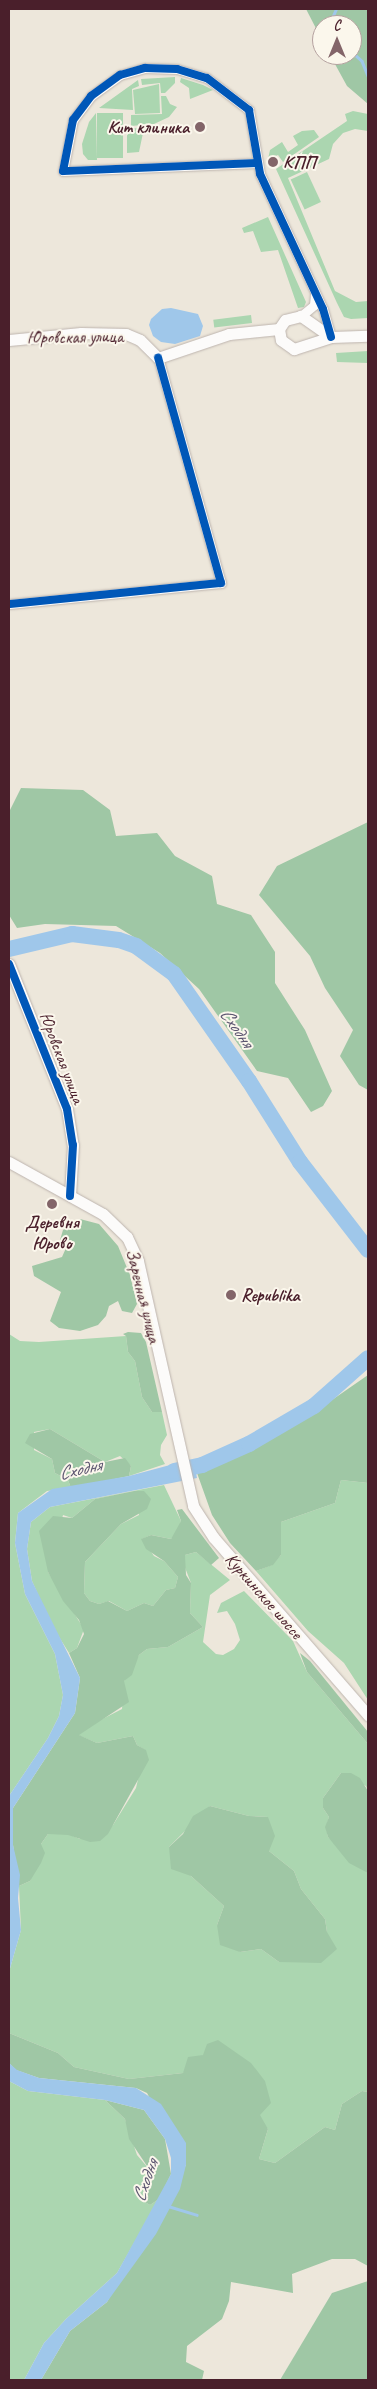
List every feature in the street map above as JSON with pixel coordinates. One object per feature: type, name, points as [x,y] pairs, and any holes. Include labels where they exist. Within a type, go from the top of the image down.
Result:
[{"type":"street","points":[[257,163],[63,172],[69,132],[80,109],[91,96],[120,75],[145,68],[195,72],[226,89],[249,110],[257,163],[273,203],[315,292],[331,337]]},
{"type":"street","points":[[305,320],[314,305],[315,292]]},
{"type":"street","points":[[279,329],[285,320],[305,320],[331,337]]},
{"type":"street","points":[[304,347],[312,339],[305,320]]},
{"type":"street","points":[[279,329],[284,345],[294,349],[331,337],[368,336]]},
{"type":"street","points":[[9,604],[221,583],[158,358],[229,334],[279,329]]},
{"type":"street","name":"Юровская улица","points":[[9,340],[81,333],[126,334],[140,340],[158,358]]},
{"type":"street","name":"Юровская улица","points":[[10,966],[67,1109],[73,1145],[70,1196]]},
{"type":"street","name":"Заречная улица","points":[[9,1162],[110,1220],[132,1246],[182,1464]]},
{"type":"street","name":"Куркинское шоссе","points":[[182,1464],[188,1489],[200,1520],[368,1715]]},
{"type":"green space","points":[[306,9],[368,9],[368,104],[347,86],[335,65],[362,65],[362,15],[312,15],[312,21]]},
{"type":"green space","points":[[175,77],[175,83],[165,93],[161,93],[160,83],[142,85],[141,79]]},
{"type":"green space","points":[[181,78],[213,90],[190,99],[189,88],[180,82]]},
{"type":"green space","points":[[138,80],[139,86],[132,89],[133,110],[99,108]]},
{"type":"green space","points":[[159,84],[160,113],[135,114],[133,90]]},
{"type":"green space","points":[[161,96],[166,96],[170,104],[177,107],[169,117],[154,124],[131,126],[131,115],[162,114]]},
{"type":"green space","points":[[353,111],[368,114],[368,131],[355,129],[343,133],[333,144],[329,159],[288,178],[335,291],[356,302],[368,301],[368,318],[351,319],[344,317],[337,303],[276,169],[347,121],[345,114]]},
{"type":"green space","points":[[96,113],[97,160],[88,160],[83,154],[82,144],[89,122]]},
{"type":"green space","points":[[97,113],[123,113],[123,158],[97,158]]},
{"type":"green space","points":[[127,128],[163,129],[163,135],[143,133],[139,152],[127,153]]},
{"type":"green space","points":[[314,130],[319,137],[283,162],[278,155],[268,159],[270,150],[282,142],[288,152],[298,145],[293,136],[302,131]]},
{"type":"green space","points":[[307,172],[321,202],[305,210],[291,180]]},
{"type":"green space","points":[[268,217],[306,302],[304,307],[298,308],[278,250],[261,252],[253,231],[244,233],[242,228]]},
{"type":"green space","points":[[251,315],[252,323],[214,328],[213,320]]},
{"type":"green space","points":[[368,351],[368,363],[337,362],[336,353]]},
{"type":"green space","points":[[21,788],[83,790],[110,810],[116,836],[157,833],[175,856],[212,876],[217,904],[251,915],[275,952],[275,983],[305,1030],[332,1091],[323,1106],[311,1112],[288,1078],[257,1071],[199,989],[160,953],[116,926],[45,924],[17,928],[9,915],[9,812]]},
{"type":"green space","points":[[368,822],[368,1090],[359,1085],[340,1056],[353,1030],[325,988],[310,956],[259,895],[277,866]]},
{"type":"green space","points":[[80,1219],[99,1224],[118,1246],[130,1275],[137,1304],[132,1313],[122,1311],[118,1301],[109,1306],[106,1316],[98,1325],[80,1331],[59,1328],[50,1321],[61,1292],[34,1276],[32,1266],[62,1257],[66,1248],[60,1240],[63,1230]]},
{"type":"green space","points":[[128,1332],[141,1333],[146,1342],[162,1412],[152,1412],[142,1397],[135,1361],[128,1352],[126,1336],[123,1334]]},
{"type":"green space","points":[[9,1334],[20,1341],[39,1342],[126,1336],[128,1352],[135,1361],[142,1397],[152,1412],[162,1412],[167,1435],[161,1445],[160,1455],[165,1464],[129,1476],[131,1466],[120,1456],[105,1462],[50,1429],[34,1432],[34,1450],[52,1459],[55,1473],[68,1480],[71,1488],[47,1491],[18,1513],[15,1543],[25,1594],[55,1654],[63,1695],[59,1716],[48,1738],[9,1796]]},
{"type":"green space","points":[[368,1375],[368,1483],[341,1480],[335,1503],[281,1522],[281,1555],[273,1565],[256,1571],[230,1543],[212,1515],[197,1473],[306,1418]]},
{"type":"green space","points":[[50,1429],[105,1462],[125,1458],[131,1466],[129,1476],[71,1488],[68,1480],[55,1473],[52,1459],[25,1443],[30,1434]]},
{"type":"green space","points":[[341,1480],[368,1483],[368,1700],[344,1663],[308,1631],[256,1571],[272,1565],[281,1555],[281,1522],[335,1503]]},
{"type":"green space","points":[[164,1485],[181,1521],[178,1531],[171,1539],[151,1535],[142,1539],[154,1556],[164,1561],[178,1577],[175,1588],[166,1590],[153,1606],[144,1603],[127,1611],[109,1601],[99,1604],[90,1601],[84,1593],[85,1562],[121,1524],[139,1515],[134,1491],[95,1499],[72,1518],[63,1515],[48,1572],[84,1629],[77,1648],[69,1653],[51,1624],[32,1581],[27,1549],[31,1522],[50,1507]]},
{"type":"green space","points":[[134,1491],[144,1491],[151,1499],[147,1509],[121,1524],[85,1562],[84,1593],[90,1601],[99,1604],[108,1601],[127,1611],[144,1603],[153,1606],[166,1590],[175,1588],[178,1577],[164,1561],[146,1549],[141,1539],[151,1535],[171,1539],[181,1521],[177,1510],[182,1509],[219,1558],[211,1565],[196,1552],[185,1555],[186,1575],[191,1583],[190,1613],[203,1627],[168,1647],[147,1649],[139,1655],[132,1675],[124,1681],[129,1702],[79,1735],[97,1743],[133,1736],[137,1745],[146,1750],[149,1760],[108,1834],[100,1841],[90,1842],[68,1835],[48,1834],[41,1844],[45,1853],[41,1863],[30,1881],[19,1886],[13,1845],[13,1808],[75,1713],[80,1678],[69,1653],[77,1648],[84,1634],[79,1620],[63,1601],[48,1572],[39,1531],[53,1516],[72,1518],[95,1499]]},
{"type":"green space","points":[[196,1552],[230,1580],[210,1595],[203,1642],[216,1654],[223,1655],[234,1649],[240,1640],[235,1624],[227,1611],[217,1613],[221,1603],[244,1591],[293,1641],[307,1672],[368,1744],[368,1791],[366,1786],[341,1773],[323,1798],[323,1808],[329,1817],[326,1827],[328,1837],[368,1873],[368,2092],[362,2091],[342,2104],[335,2130],[325,2127],[275,2163],[259,2159],[268,2129],[203,2055],[183,2073],[129,2079],[74,2067],[58,2053],[9,2033],[9,1972],[21,1930],[19,1886],[30,1881],[41,1844],[48,1834],[68,1834],[80,1839],[113,1825],[136,1788],[145,1750],[137,1745],[133,1736],[97,1743],[78,1735],[85,1728],[122,1709],[124,1681],[139,1655],[147,1649],[168,1647],[203,1627],[190,1613],[191,1583],[184,1565],[185,1555]],"holes":[[[210,1806],[249,1816],[268,1817],[269,1851],[294,1871],[301,1889],[325,1919],[327,1932],[279,1962],[261,1949],[240,1952],[217,1925],[224,1906],[191,1876],[169,1847]]]},
{"type":"green space","points":[[300,1653],[310,1661],[368,1732],[368,1744],[307,1672]]},
{"type":"green space","points":[[341,1773],[351,1773],[360,1778],[368,1791],[368,1873],[349,1863],[328,1837],[325,1827],[329,1817],[323,1808],[323,1798]]},
{"type":"green space","points":[[210,1806],[249,1816],[268,1817],[275,1836],[269,1851],[294,1871],[301,1889],[325,1919],[327,1932],[337,1949],[321,1963],[279,1962],[261,1949],[240,1952],[220,1945],[217,1925],[224,1906],[191,1876],[171,1869],[169,1847],[183,1834],[193,1816]]},
{"type":"green space","points":[[9,2033],[58,2053],[74,2067],[129,2079],[183,2073],[188,2057],[203,2055],[207,2044],[218,2040],[251,2063],[265,2081],[271,2103],[260,2115],[268,2129],[259,2159],[275,2163],[325,2127],[335,2130],[342,2104],[362,2091],[368,2092],[368,2266],[355,2259],[332,2259],[292,2274],[293,2293],[231,2282],[229,2301],[222,2319],[187,2346],[186,2362],[204,2371],[202,2380],[41,2380],[70,2331],[107,2302],[186,2165],[147,2093],[136,2088],[39,2078],[16,2070],[9,2063]]},
{"type":"green space","points":[[9,2081],[28,2091],[105,2100],[125,2119],[137,2155],[149,2169],[143,2201],[150,2205],[159,2199],[117,2273],[66,2319],[44,2343],[24,2380],[9,2380]]},
{"type":"green space","points":[[105,2100],[144,2110],[165,2139],[171,2174],[159,2199],[150,2205],[143,2201],[149,2169],[129,2139],[125,2119]]},
{"type":"green space","points":[[368,2281],[368,2380],[280,2380],[332,2293]]},
{"type":"water","points":[[171,308],[198,314],[203,326],[200,336],[175,344],[161,342],[153,336],[149,325],[151,319],[162,309]]},
{"type":"water","points":[[185,1461],[194,1462],[197,1478],[50,1507],[31,1522],[27,1549],[32,1581],[80,1678],[75,1713],[13,1808],[13,1845],[20,1875],[18,1898],[21,1930],[9,1972],[9,1796],[48,1738],[59,1716],[63,1695],[55,1654],[25,1594],[15,1543],[18,1513],[52,1489],[129,1476]]},
{"type":"water","points":[[9,2063],[17,2070],[39,2078],[136,2088],[161,2104],[186,2143],[186,2165],[180,2189],[156,2234],[107,2302],[70,2331],[41,2380],[24,2380],[44,2343],[66,2319],[117,2273],[171,2174],[171,2158],[165,2139],[144,2110],[105,2100],[28,2091],[9,2081]]},
{"type":"waterway","points":[[333,15],[336,9]]},
{"type":"waterway","points":[[362,61],[368,76]]},
{"type":"waterway","name":"Сходня","points":[[9,949],[72,934],[119,940],[136,946],[174,974],[249,1081],[300,1162],[368,1250]]},
{"type":"waterway","name":"Сходня","points":[[174,1471],[202,1465],[249,1444],[314,1406],[368,1358]]},
{"type":"waterway","points":[[168,2206],[197,2215]]},
{"type":"cycle path","points":[[257,163],[63,171],[73,120],[91,96],[120,75],[145,68],[177,69],[207,78],[249,110],[260,174],[323,309],[331,337]]},
{"type":"cycle path","points":[[9,604],[221,583],[158,358]]},
{"type":"cycle path","points":[[9,964],[67,1109],[73,1145],[70,1196]]},
{"type":"place","name":"Кит клиника","points":[[200,127]]},
{"type":"place","name":"КПП","points":[[273,162]]},
{"type":"place","name":"Деревня Юрово","points":[[52,1204]]},
{"type":"place","name":"Republika","points":[[231,1295]]}]
